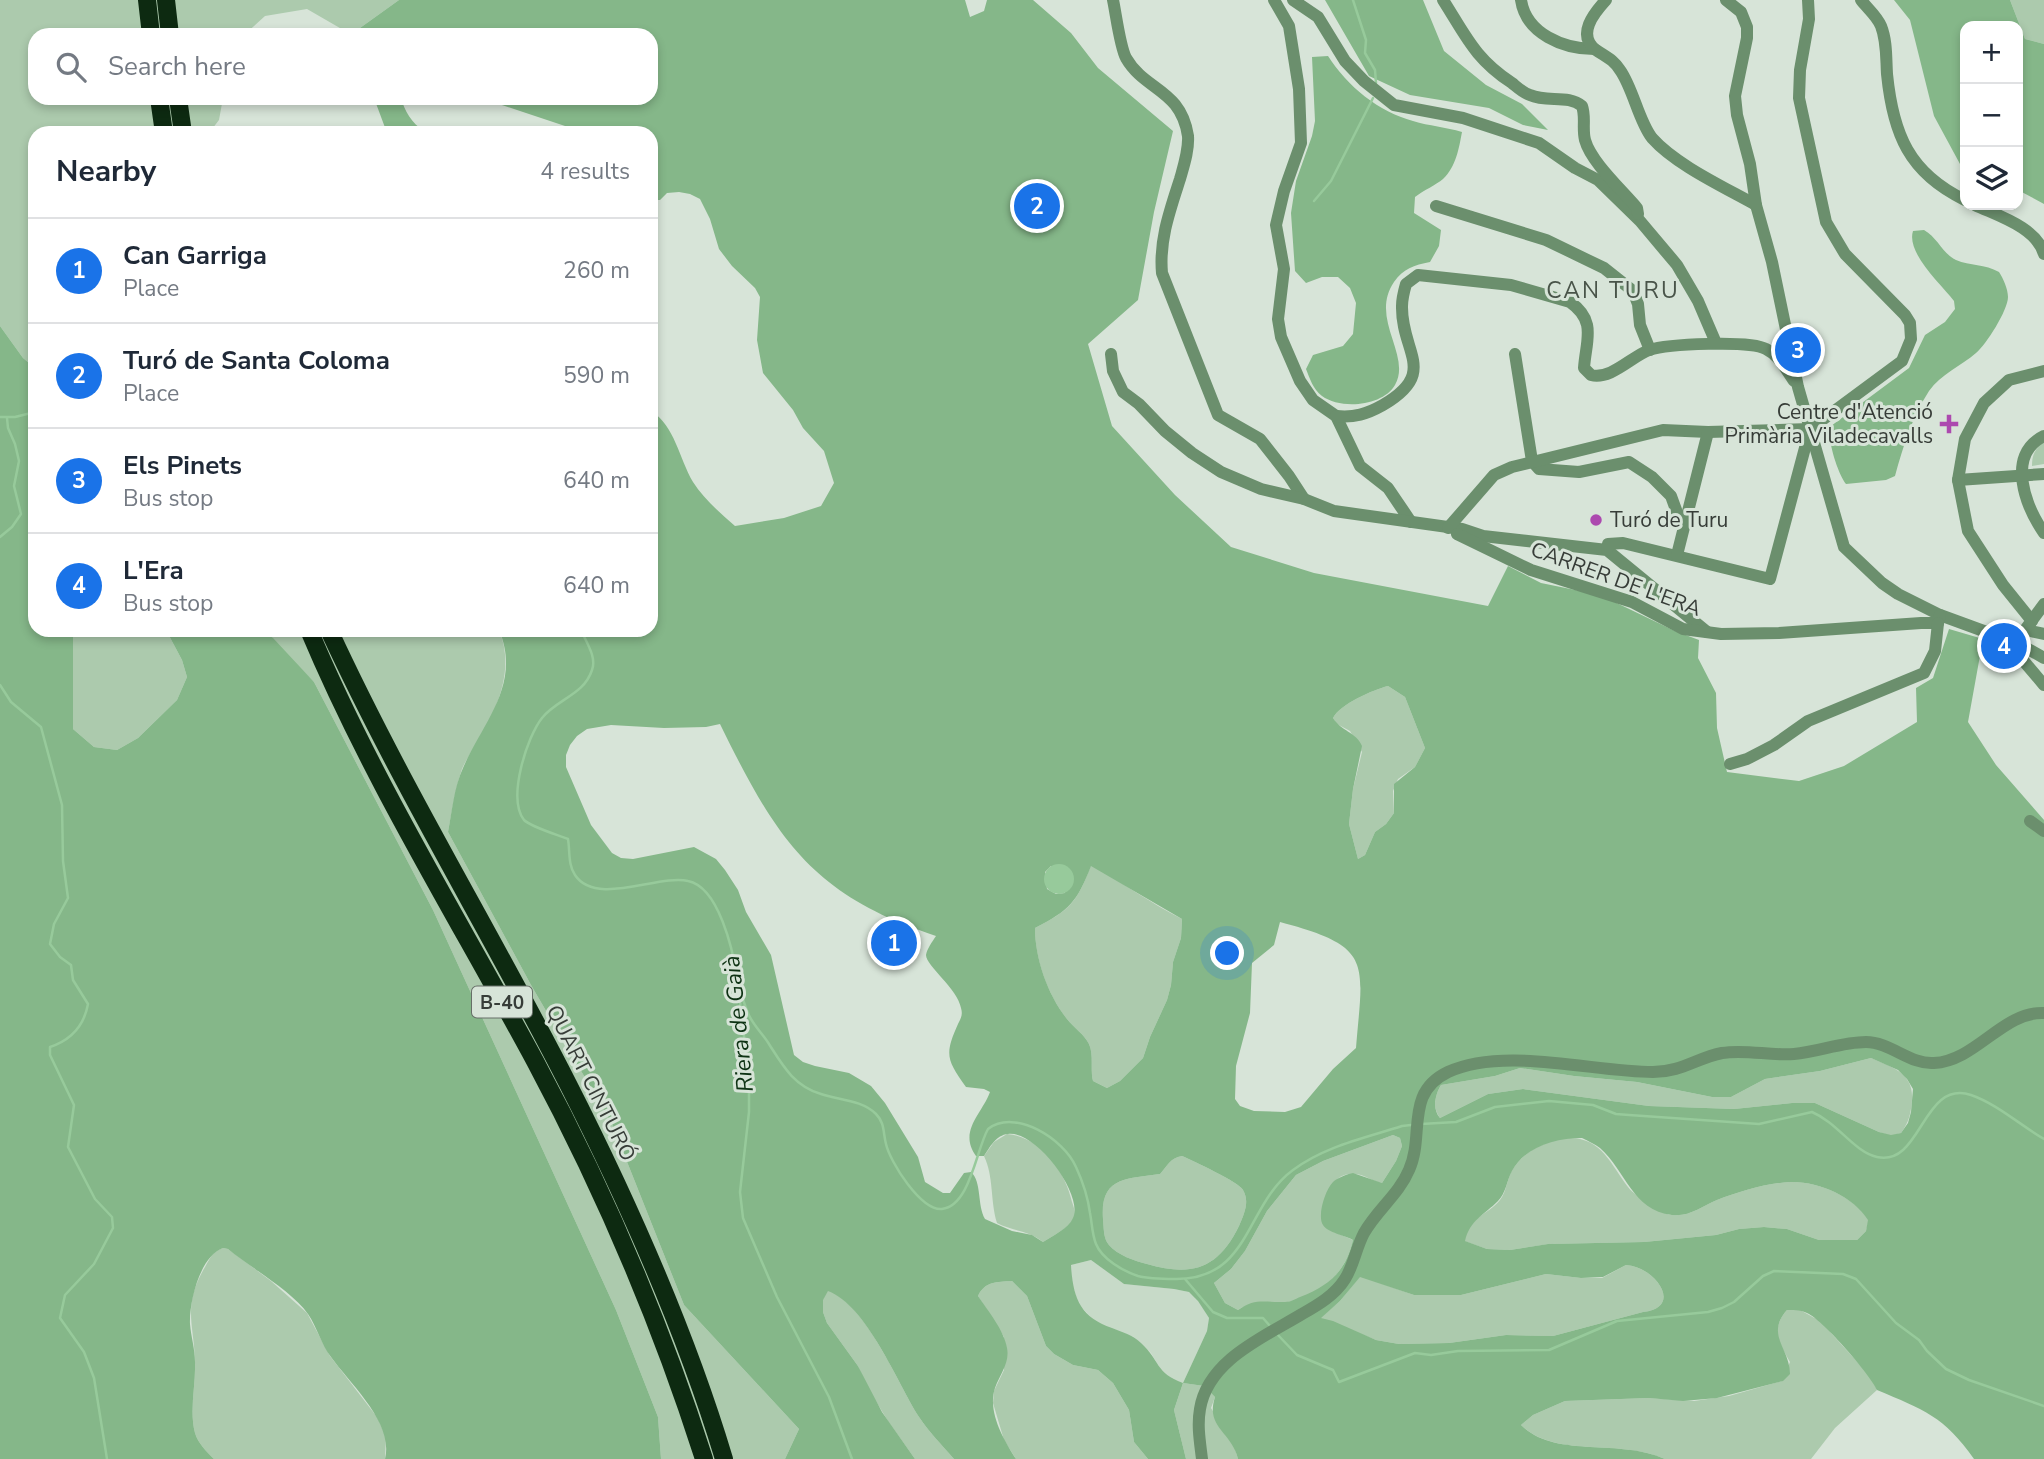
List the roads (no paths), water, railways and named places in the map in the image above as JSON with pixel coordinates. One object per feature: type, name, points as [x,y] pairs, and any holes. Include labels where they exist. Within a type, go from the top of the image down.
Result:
[{"type":"highway","points":[[147,0],[150,28]]},
{"type":"highway","points":[[166,0],[169,28]]},
{"type":"highway","points":[[160,105],[163,126]]},
{"type":"highway","points":[[179,105],[182,126]]},
{"type":"highway","name":"QUART CINTURÓ","points":[[312,637],[392,803],[564,1117],[619,1234],[678,1382],[704,1459]]},
{"type":"highway","name":"QUART CINTURÓ","points":[[332,637],[402,780],[537,1025],[606,1161],[667,1300],[724,1459]]},
{"type":"street","points":[[1113,0],[1126,57],[1140,73],[1177,104],[1185,121],[1188,140],[1186,158],[1160,252],[1162,273],[1218,415],[1259,439],[1304,499]]},
{"type":"street","points":[[1274,0],[1287,22],[1299,89],[1301,143],[1284,191],[1276,225],[1284,270],[1278,319],[1281,337],[1300,381],[1313,400],[1336,416],[1349,418],[1364,414],[1404,392],[1414,372],[1402,307],[1406,284],[1418,275],[1511,285],[1570,302],[1578,308],[1587,323],[1589,338],[1584,368],[1591,375],[1603,375],[1650,350],[1716,343],[1746,344],[1764,347],[1775,355],[1798,387]]},
{"type":"street","points":[[1443,0],[1474,52],[1493,71],[1530,96],[1547,100],[1568,99],[1582,106],[1586,142],[1637,208],[1640,221]]},
{"type":"street","points":[[1521,0],[1528,19],[1540,33],[1577,49],[1594,49],[1613,58],[1623,73],[1651,137],[1685,165],[1756,205]]},
{"type":"street","points":[[1594,49],[1588,40],[1588,24],[1606,0]]},
{"type":"street","points":[[1726,0],[1741,12],[1747,27],[1735,104],[1798,387],[1844,547],[1882,583],[1939,619],[2021,637],[2044,634]]},
{"type":"street","points":[[1448,528],[1494,475],[1532,461],[1592,449],[1663,430],[1708,432],[1810,429],[1902,361],[1911,339],[1910,323],[1845,254],[1826,222],[1799,98],[1800,70],[1809,19],[1808,0]]},
{"type":"street","points":[[1861,0],[1880,23],[1883,32],[1895,125],[1908,152],[1922,172],[1944,190],[1960,198]]},
{"type":"street","points":[[1287,22],[1296,1],[1318,17],[1345,61],[1364,81],[1394,105],[1463,118],[1539,142],[1598,180],[1640,221],[1677,265],[1698,301],[1716,343]]},
{"type":"street","points":[[1436,206],[1546,240],[1604,268],[1633,292],[1638,304],[1640,325],[1650,350]]},
{"type":"street","points":[[1985,210],[2023,229],[2035,239],[2044,254]]},
{"type":"street","points":[[1111,354],[1113,371],[1123,392],[1165,431],[1221,472],[1261,489],[1304,499],[1334,511],[1462,529],[1483,536],[1606,550],[1707,632]]},
{"type":"street","points":[[1515,354],[1532,461],[1539,469],[1579,472],[1629,462],[1652,477],[1671,496],[1683,529]]},
{"type":"street","points":[[2044,371],[2009,380],[1984,403],[1965,439],[1958,480],[1968,531],[2003,585],[2021,637],[2022,659],[2044,685]]},
{"type":"street","points":[[1336,416],[1360,466],[1388,488],[1411,522]]},
{"type":"street","points":[[1606,550],[1608,544],[1615,542],[1770,579],[1810,429]]},
{"type":"street","points":[[1677,555],[1708,432]]},
{"type":"street","points":[[2044,436],[2035,441],[2024,456],[2021,476],[2029,512],[2044,533]]},
{"type":"street","points":[[1958,480],[2044,474]]},
{"type":"street","name":"CARRER DE L'ERA","points":[[1448,528],[1531,570],[1632,603],[1683,629],[1721,634],[1779,633],[1921,623],[1939,619]]},
{"type":"street","points":[[2021,637],[2044,604]]},
{"type":"street","points":[[1730,764],[1747,759],[1774,745],[1808,721],[1924,673],[1935,651],[1939,619]]},
{"type":"street","points":[[2021,637],[2044,658]]},
{"type":"street","points":[[2030,821],[2044,831]]},
{"type":"street","points":[[1202,1459],[1198,1432],[1202,1397],[1212,1379],[1229,1360],[1319,1304],[1343,1283],[1355,1260],[1364,1232],[1408,1172],[1416,1148],[1416,1119],[1422,1099],[1432,1084],[1452,1070],[1484,1063],[1533,1062],[1663,1072],[1720,1054],[1798,1054],[1867,1042],[1882,1045],[1924,1062],[1935,1063],[1966,1052],[2033,1013],[2044,1013]]},
{"type":"waterway","points":[[1353,0],[1366,40],[1365,53],[1375,70],[1376,83]]},
{"type":"waterway","points":[[1314,201],[1331,181],[1373,98]]},
{"type":"waterway","name":"Riera de Gaià","points":[[0,417],[28,414]]},
{"type":"waterway","points":[[0,537],[12,527],[21,514],[14,486],[19,461],[7,418]]},
{"type":"waterway","name":"Riera de Gaià","points":[[584,637],[592,655],[592,670],[583,685],[548,712],[536,727],[521,768],[518,783],[519,810],[527,823],[568,839],[573,871],[585,884],[612,889],[676,880],[699,886],[708,895],[723,922],[737,977]]},
{"type":"waterway","points":[[0,685],[11,702],[41,727],[62,805],[63,861],[68,898],[54,924],[50,944],[60,957],[71,965],[73,980],[88,1004],[80,1025],[70,1036],[50,1047],[50,1055],[74,1105],[68,1147],[95,1199],[112,1217],[113,1228],[94,1264],[65,1295],[60,1318],[84,1352],[94,1378],[107,1459]]},
{"type":"waterway","points":[[737,977],[750,1017],[790,1074],[803,1086],[857,1103],[876,1114],[893,1162],[925,1202],[934,1208],[952,1206],[966,1188],[988,1129],[999,1123],[1025,1124],[1050,1137],[1070,1156],[1084,1189],[1099,1249],[1120,1268],[1142,1277],[1175,1279],[1200,1276],[1219,1267],[1233,1254],[1277,1185],[1293,1170],[1332,1149],[1411,1125]]},
{"type":"waterway","name":"Riera de Gaià","points":[[738,984],[749,1080],[749,1112],[740,1192],[743,1218],[777,1297],[829,1397],[852,1459]]},
{"type":"waterway","points":[[1421,1124],[1456,1122],[1495,1107],[1549,1101],[1593,1105],[1616,1114],[1759,1124],[1812,1112],[1869,1154],[1892,1157],[1914,1138],[1942,1099],[1955,1093],[1981,1099],[2044,1139]]},
{"type":"waterway","points":[[1277,1334],[1297,1355],[1333,1370],[1339,1382],[1415,1353],[1431,1355],[1458,1351],[1549,1350],[1617,1321],[1708,1312],[1734,1302],[1763,1276],[1774,1271],[1843,1274],[1856,1279],[1896,1323],[1919,1340],[1946,1369],[1969,1380],[2044,1406]]},
{"type":"waterway","points":[[1185,1279],[1213,1312],[1227,1318],[1263,1318],[1270,1326]]},
{"type":"place","name":"Turó de Santa Coloma","points":[[1037,206]]},
{"type":"place","name":"Els Pinets","points":[[1798,350]]},
{"type":"place","name":"Centre d'Atenció Primària Viladecavalls","points":[[1949,424]]},
{"type":"place","name":"Turó de Turu","points":[[1596,520]]},
{"type":"place","name":"L'Era","points":[[2004,646]]},
{"type":"place","name":"Can Garriga","points":[[894,943]]},
{"type":"district","name":"CAN TURU","points":[[1613,290]]}]
